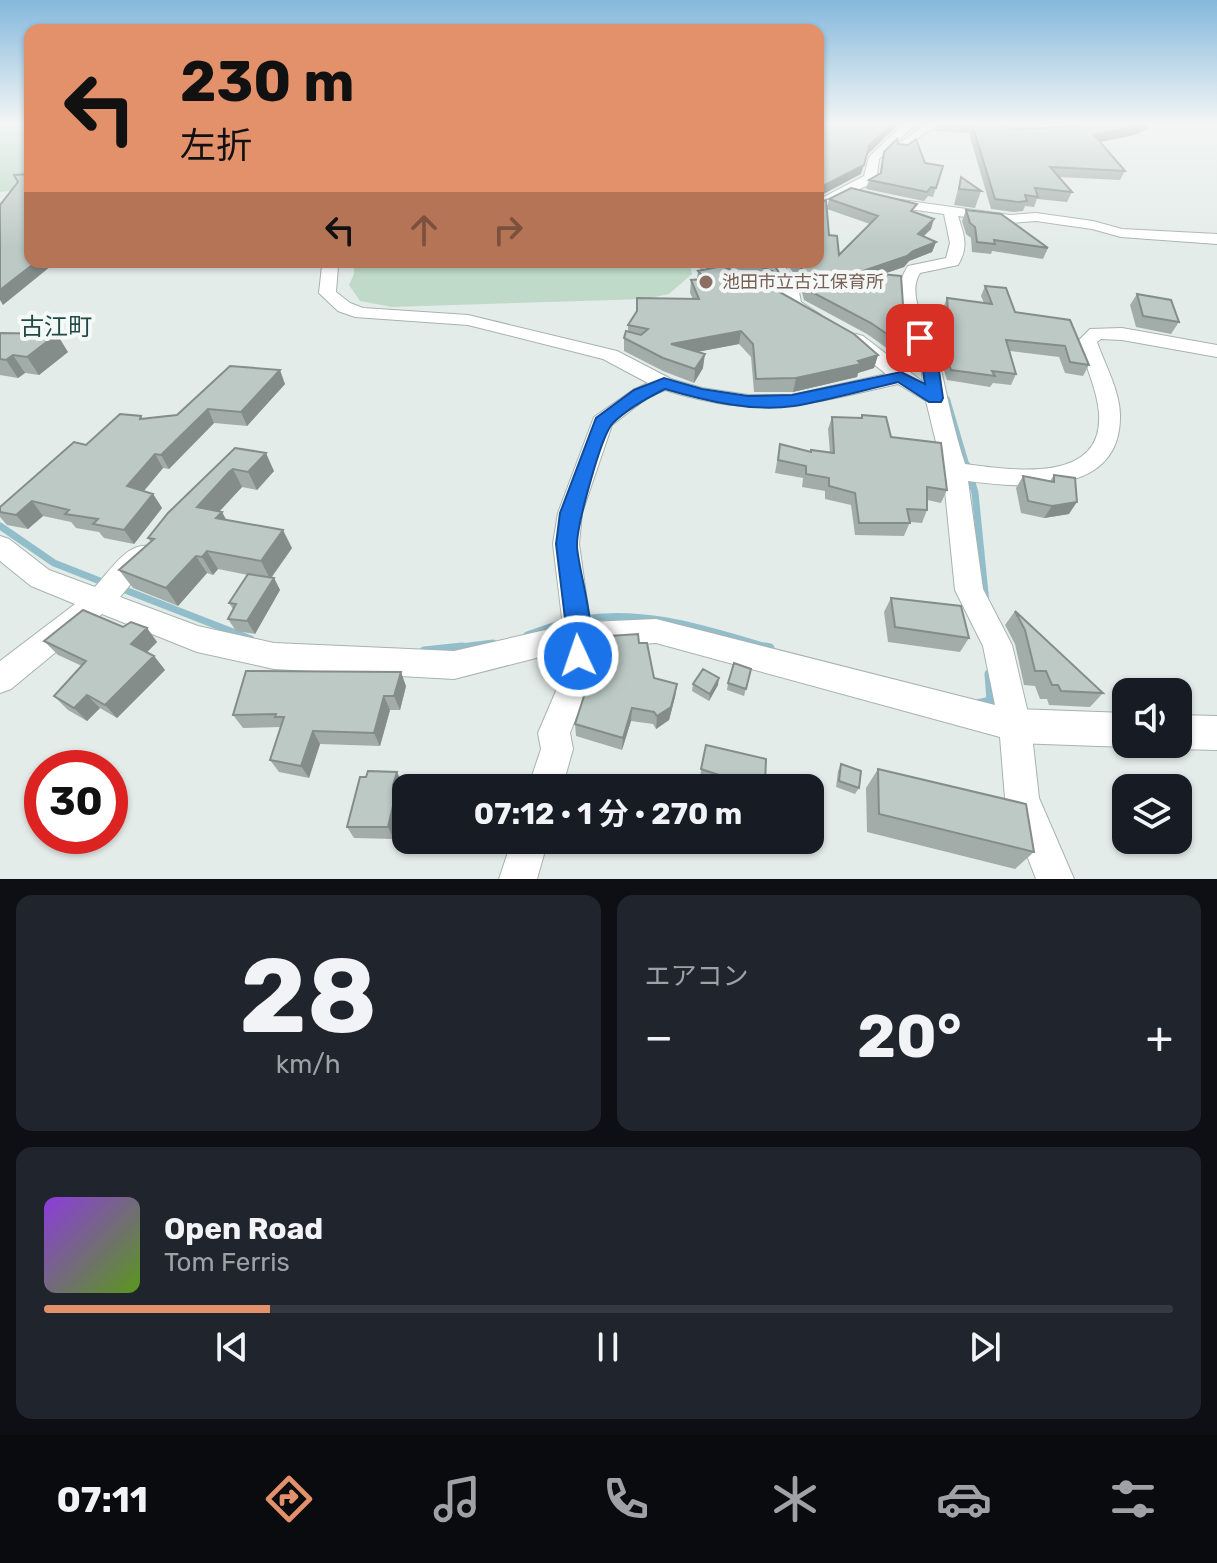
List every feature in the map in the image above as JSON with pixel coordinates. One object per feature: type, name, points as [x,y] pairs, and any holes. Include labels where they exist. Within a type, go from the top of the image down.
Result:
[{"type":"street","points":[[824,203],[871,178],[870,165]]},
{"type":"street","points":[[847,191],[897,205],[1010,219],[1036,217],[1145,236],[1217,239]]},
{"type":"street","points":[[950,211],[958,235],[959,252],[952,262],[914,269],[907,280],[912,320],[929,357],[935,398],[955,471],[969,590],[997,645],[1015,726],[1022,798],[1055,879]]},
{"type":"street","points":[[330,268],[327,293],[344,307],[361,313],[468,320],[610,355],[664,383],[700,394],[748,402],[792,401],[901,377]]},
{"type":"street","points":[[712,268],[761,286],[839,330],[901,377],[935,398]]},
{"type":"street","points":[[778,268],[789,282],[793,305]]},
{"type":"street","points":[[955,471],[1021,480],[1070,474],[1096,459],[1107,440],[1110,416],[1087,341],[1096,333],[1122,334],[1217,351]]},
{"type":"street","points":[[549,774],[557,749],[554,733],[577,677],[578,635],[566,544],[570,513],[602,422],[640,394],[664,383]]},
{"type":"street","points":[[0,679],[99,601],[139,561],[161,532]]},
{"type":"street","points":[[0,546],[40,578],[197,639],[274,656],[454,665],[578,635],[656,631],[1015,726],[1112,729]]},
{"type":"street","points":[[1192,732],[1217,733]]},
{"type":"street","points":[[518,879],[526,854]]},
{"type":"green space","points":[[0,165],[24,165],[24,190],[0,192]]},
{"type":"green space","points":[[354,268],[690,268],[692,274],[669,294],[646,299],[392,307],[360,301],[349,285]]},
{"type":"building","points":[[824,165],[864,165],[824,185]]},
{"type":"building","points":[[882,165],[943,166],[936,188],[931,187],[927,192],[869,180],[881,173]]},
{"type":"building","points":[[985,165],[1120,165],[1125,171],[1050,167],[1072,192],[1035,188],[1038,197],[1025,195],[1027,201],[995,199]]},
{"type":"building","points":[[24,174],[24,268],[28,268],[0,290],[0,205],[18,182],[14,175]]},
{"type":"building","points":[[961,177],[981,191],[959,189]]},
{"type":"building","points":[[851,188],[917,204],[911,211],[934,219],[918,234],[936,242],[860,272],[901,276],[904,319],[910,319],[922,352],[906,347],[871,323],[806,289],[801,268],[824,268],[824,201],[829,235],[837,236],[839,255],[878,216],[829,199]]},
{"type":"building","points":[[966,210],[1001,214],[1048,248],[994,240],[995,244],[977,242],[975,227],[970,223]]},
{"type":"building","points":[[727,268],[762,282],[854,334],[878,355],[858,361],[861,364],[796,378],[756,379],[753,344],[741,331],[671,344],[705,354],[695,369],[663,358],[624,338],[626,331],[641,335],[648,329],[628,325],[637,311],[637,298],[699,299],[691,280],[705,279],[698,271]]},
{"type":"building","points":[[985,286],[1006,288],[1015,312],[1070,320],[1089,365],[1070,362],[1065,346],[1006,340],[1016,374],[992,371],[995,376],[951,370],[935,322],[949,323],[947,298],[992,304]]},
{"type":"building","points":[[1137,294],[1171,300],[1179,322],[1143,316]]},
{"type":"building","points":[[0,333],[57,334],[27,357],[13,355],[6,360],[0,359]]},
{"type":"building","points":[[230,366],[280,370],[241,412],[208,409],[161,455],[155,454],[127,486],[153,494],[124,530],[93,524],[98,519],[65,514],[69,510],[32,501],[16,515],[0,512],[0,507],[74,442],[86,445],[120,414],[141,416],[140,419],[177,415]]},
{"type":"building","points":[[862,415],[886,417],[891,437],[941,443],[947,490],[927,487],[927,510],[907,509],[910,523],[859,523],[855,493],[829,486],[829,478],[806,474],[806,466],[778,460],[780,444],[811,452],[834,453],[832,417],[862,418]]},
{"type":"building","points":[[235,448],[266,453],[248,472],[233,469],[229,472],[197,507],[222,512],[216,518],[283,530],[261,561],[207,551],[202,557],[196,556],[166,588],[119,570],[154,539],[148,538],[168,513]]},
{"type":"building","points":[[1054,475],[1075,478],[1077,502],[1052,506],[1028,501],[1023,476],[1054,482]]},
{"type":"building","points":[[248,574],[274,578],[247,621],[228,619],[236,604],[229,603]]},
{"type":"building","points":[[891,598],[961,606],[969,638],[895,627]]},
{"type":"building","points":[[83,610],[123,627],[131,622],[147,628],[131,644],[154,656],[105,705],[87,695],[74,708],[54,696],[86,661],[44,641]]},
{"type":"building","points":[[1015,611],[1103,693],[1061,691],[1058,685],[1052,685],[1046,671],[1035,671],[1025,630]]},
{"type":"building","points":[[638,634],[639,643],[647,643],[654,678],[677,684],[671,707],[657,716],[654,712],[632,708],[623,738],[575,724],[594,665],[595,637]]},
{"type":"building","points":[[553,659],[559,659],[555,678],[551,678]]},
{"type":"building","points":[[734,663],[751,669],[746,689],[728,683]]},
{"type":"building","points":[[703,669],[719,678],[710,694],[693,684]]},
{"type":"building","points":[[246,671],[401,672],[394,696],[384,696],[374,733],[313,731],[301,766],[270,760],[284,717],[275,717],[276,714],[233,715]]},
{"type":"building","points":[[706,745],[766,759],[765,774],[716,774],[701,769]]},
{"type":"building","points":[[841,764],[861,771],[859,788],[839,781]]},
{"type":"building","points":[[878,769],[1026,804],[1034,852],[879,814]]},
{"type":"building","points":[[368,771],[397,772],[392,774],[392,810],[388,827],[347,827],[360,777],[366,777]]},
{"type":"waterway","points":[[947,399],[967,467]]},
{"type":"waterway","points":[[967,465],[975,493],[986,603]]},
{"type":"waterway","points":[[0,526],[54,563],[105,583]]},
{"type":"waterway","points":[[120,588],[251,639]]},
{"type":"waterway","points":[[582,619],[654,619],[700,628],[770,648],[765,647]]},
{"type":"waterway","points":[[553,626],[571,621]]},
{"type":"waterway","points":[[527,635],[553,626]]},
{"type":"waterway","points":[[553,626],[558,635]]},
{"type":"waterway","points":[[456,648],[493,643]]},
{"type":"waterway","points":[[456,648],[462,647]]},
{"type":"waterway","points":[[424,651],[456,648]]},
{"type":"waterway","points":[[445,649],[456,648]]},
{"type":"waterway","points":[[977,704],[991,701],[989,674]]},
{"type":"place","name":"池田市立古江保育所","points":[[706,282]]},
{"type":"district","name":"古江町","points":[[56,327]]},
{"type":"route","points":[[578,656],[566,544],[570,513],[602,422],[640,394],[664,383],[700,394],[748,402],[792,401],[901,377],[935,398],[929,357],[920,338]]}]
